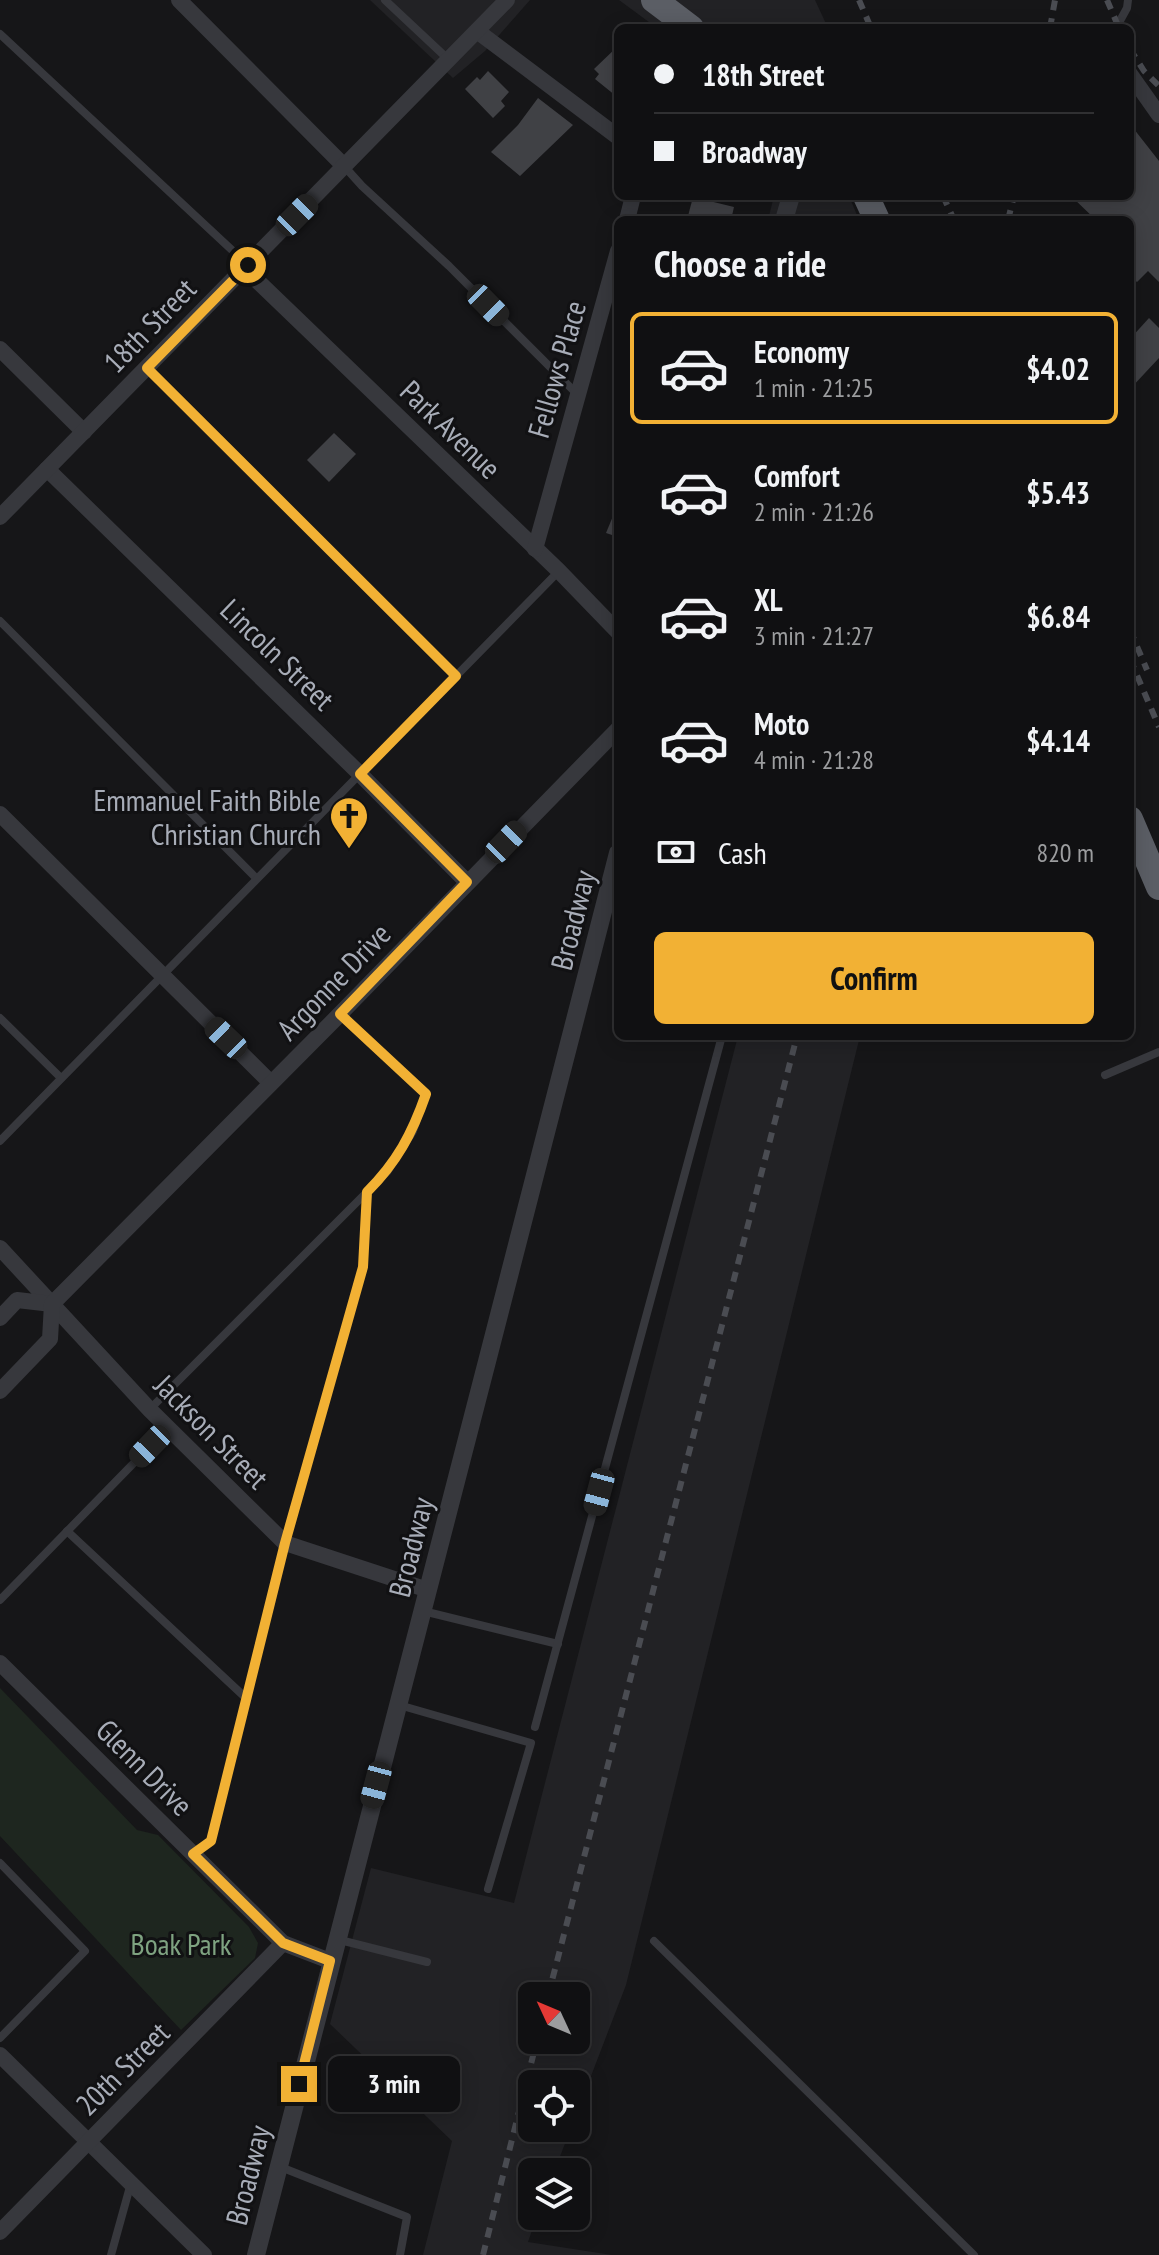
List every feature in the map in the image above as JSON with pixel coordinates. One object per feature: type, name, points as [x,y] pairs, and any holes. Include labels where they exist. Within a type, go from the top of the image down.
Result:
[{"type":"highway","points":[[654,0],[686,24]]},
{"type":"highway","points":[[1134,828],[1159,887]]},
{"type":"street","points":[[179,0],[344,166]]},
{"type":"street","name":"18th Street","points":[[0,517],[507,0]]},
{"type":"street","points":[[477,31],[614,134]]},
{"type":"street","points":[[1134,80],[1159,115]]},
{"type":"street","name":"Fellows Place","points":[[535,549],[614,265]]},
{"type":"street","name":"Park Avenue","points":[[246,266],[614,628]]},
{"type":"street","points":[[0,349],[84,432]]},
{"type":"street","name":"Lincoln Street","points":[[47,469],[467,882]]},
{"type":"street","name":"Argonne Drive","points":[[52,1304],[614,733]]},
{"type":"street","points":[[0,814],[271,1083]]},
{"type":"street","name":"Broadway","points":[[256,2255],[335,1939],[423,1611],[614,869]]},
{"type":"street","name":"Jackson Street","points":[[0,1248],[150,1410],[285,1543],[428,1590]]},
{"type":"street","points":[[0,1318],[17,1300],[52,1304],[50,1339],[0,1391]]},
{"type":"street","name":"Glenn Drive","points":[[0,1663],[283,1943],[330,1961]]},
{"type":"street","name":"20th Street","points":[[0,2232],[283,1943]]},
{"type":"street","points":[[0,2055],[204,2255]]},
{"type":"lane","points":[[385,0],[449,60]]},
{"type":"lane","points":[[1118,24],[1128,0]]},
{"type":"lane","points":[[0,34],[246,266]]},
{"type":"lane","points":[[344,166],[578,395]]},
{"type":"lane","points":[[147,368],[456,676]]},
{"type":"lane","points":[[0,1141],[559,571]]},
{"type":"lane","points":[[0,621],[256,878]]},
{"type":"lane","points":[[150,1410],[387,1172],[413,1131],[426,1094],[340,1014]]},
{"type":"lane","points":[[0,1018],[61,1078]]},
{"type":"lane","points":[[535,1727],[721,1040]]},
{"type":"lane","points":[[1105,1075],[1159,1052]]},
{"type":"lane","points":[[193,1854],[211,1841],[285,1543],[363,1267],[367,1192]]},
{"type":"lane","points":[[0,1600],[168,1428]]},
{"type":"lane","points":[[67,1531],[247,1699]]},
{"type":"lane","points":[[423,1611],[558,1644]]},
{"type":"lane","points":[[398,1705],[531,1743],[488,1889]]},
{"type":"lane","points":[[0,1863],[85,1951],[0,2038]]},
{"type":"lane","points":[[335,1939],[427,1962]]},
{"type":"lane","points":[[654,1941],[974,2255]]},
{"type":"lane","points":[[278,2166],[407,2217],[400,2255]]},
{"type":"lane","points":[[111,2255],[131,2183]]},
{"type":"shaded area","points":[[370,0],[530,0],[485,51],[453,78]]},
{"type":"shaded area","points":[[619,0],[815,0],[826,24],[652,24]]},
{"type":"shaded area","points":[[773,200],[851,200],[857,216],[769,216]]},
{"type":"shaded area","points":[[737,1040],[859,1040],[626,1985],[590,2079],[590,2070],[518,2070],[518,2142],[566,2142],[559,2158],[518,2158],[518,2230],[532,2230],[528,2242],[612,2255],[423,2255],[452,2141],[330,2024],[371,1868],[514,1903]]},
{"type":"green space","name":"Boak Park","points":[[0,1688],[137,1830],[158,1835],[249,1927],[258,1943],[255,1958],[181,2030],[0,1836]]},
{"type":"building","points":[[614,50],[614,94],[595,79],[599,74],[594,69]]},
{"type":"building","points":[[488,71],[509,92],[501,101],[505,106],[493,118],[465,89]]},
{"type":"building","points":[[538,98],[573,125],[520,176],[491,152],[518,125]]},
{"type":"building","points":[[1134,129],[1159,161],[1159,282],[1148,271],[1137,282],[1134,279],[1134,216],[1092,216],[1075,200],[1134,200]]},
{"type":"building","points":[[692,200],[734,207],[732,216],[688,216]]},
{"type":"building","points":[[1149,318],[1159,328],[1159,358],[1134,385],[1134,335]]},
{"type":"building","points":[[334,433],[356,454],[329,482],[307,460]]},
{"type":"building","points":[[614,514],[614,536],[606,533]]},
{"type":"railway","points":[[859,0],[869,24]]},
{"type":"railway","points":[[1051,24],[1055,0]]},
{"type":"railway","points":[[1107,0],[1117,24]]},
{"type":"railway","points":[[1134,55],[1159,86]]},
{"type":"railway","points":[[945,200],[952,216]]},
{"type":"railway","points":[[1009,216],[1013,200]]},
{"type":"railway","points":[[1134,639],[1147,670]]},
{"type":"railway","points":[[1134,668],[1159,727]]},
{"type":"railway","points":[[552,1982],[796,1040]]},
{"type":"railway","points":[[483,2255],[533,2054]]},
{"type":"place","name":"Emmanuel Faith Bible Christian Church","points":[[349,850]]},
{"type":"route","points":[[248,265],[147,368],[456,676],[360,774],[467,882],[340,1014],[426,1094],[413,1131],[387,1172],[367,1192],[363,1267],[285,1543],[211,1841],[193,1854],[283,1943],[330,1961],[299,2084]]}]
